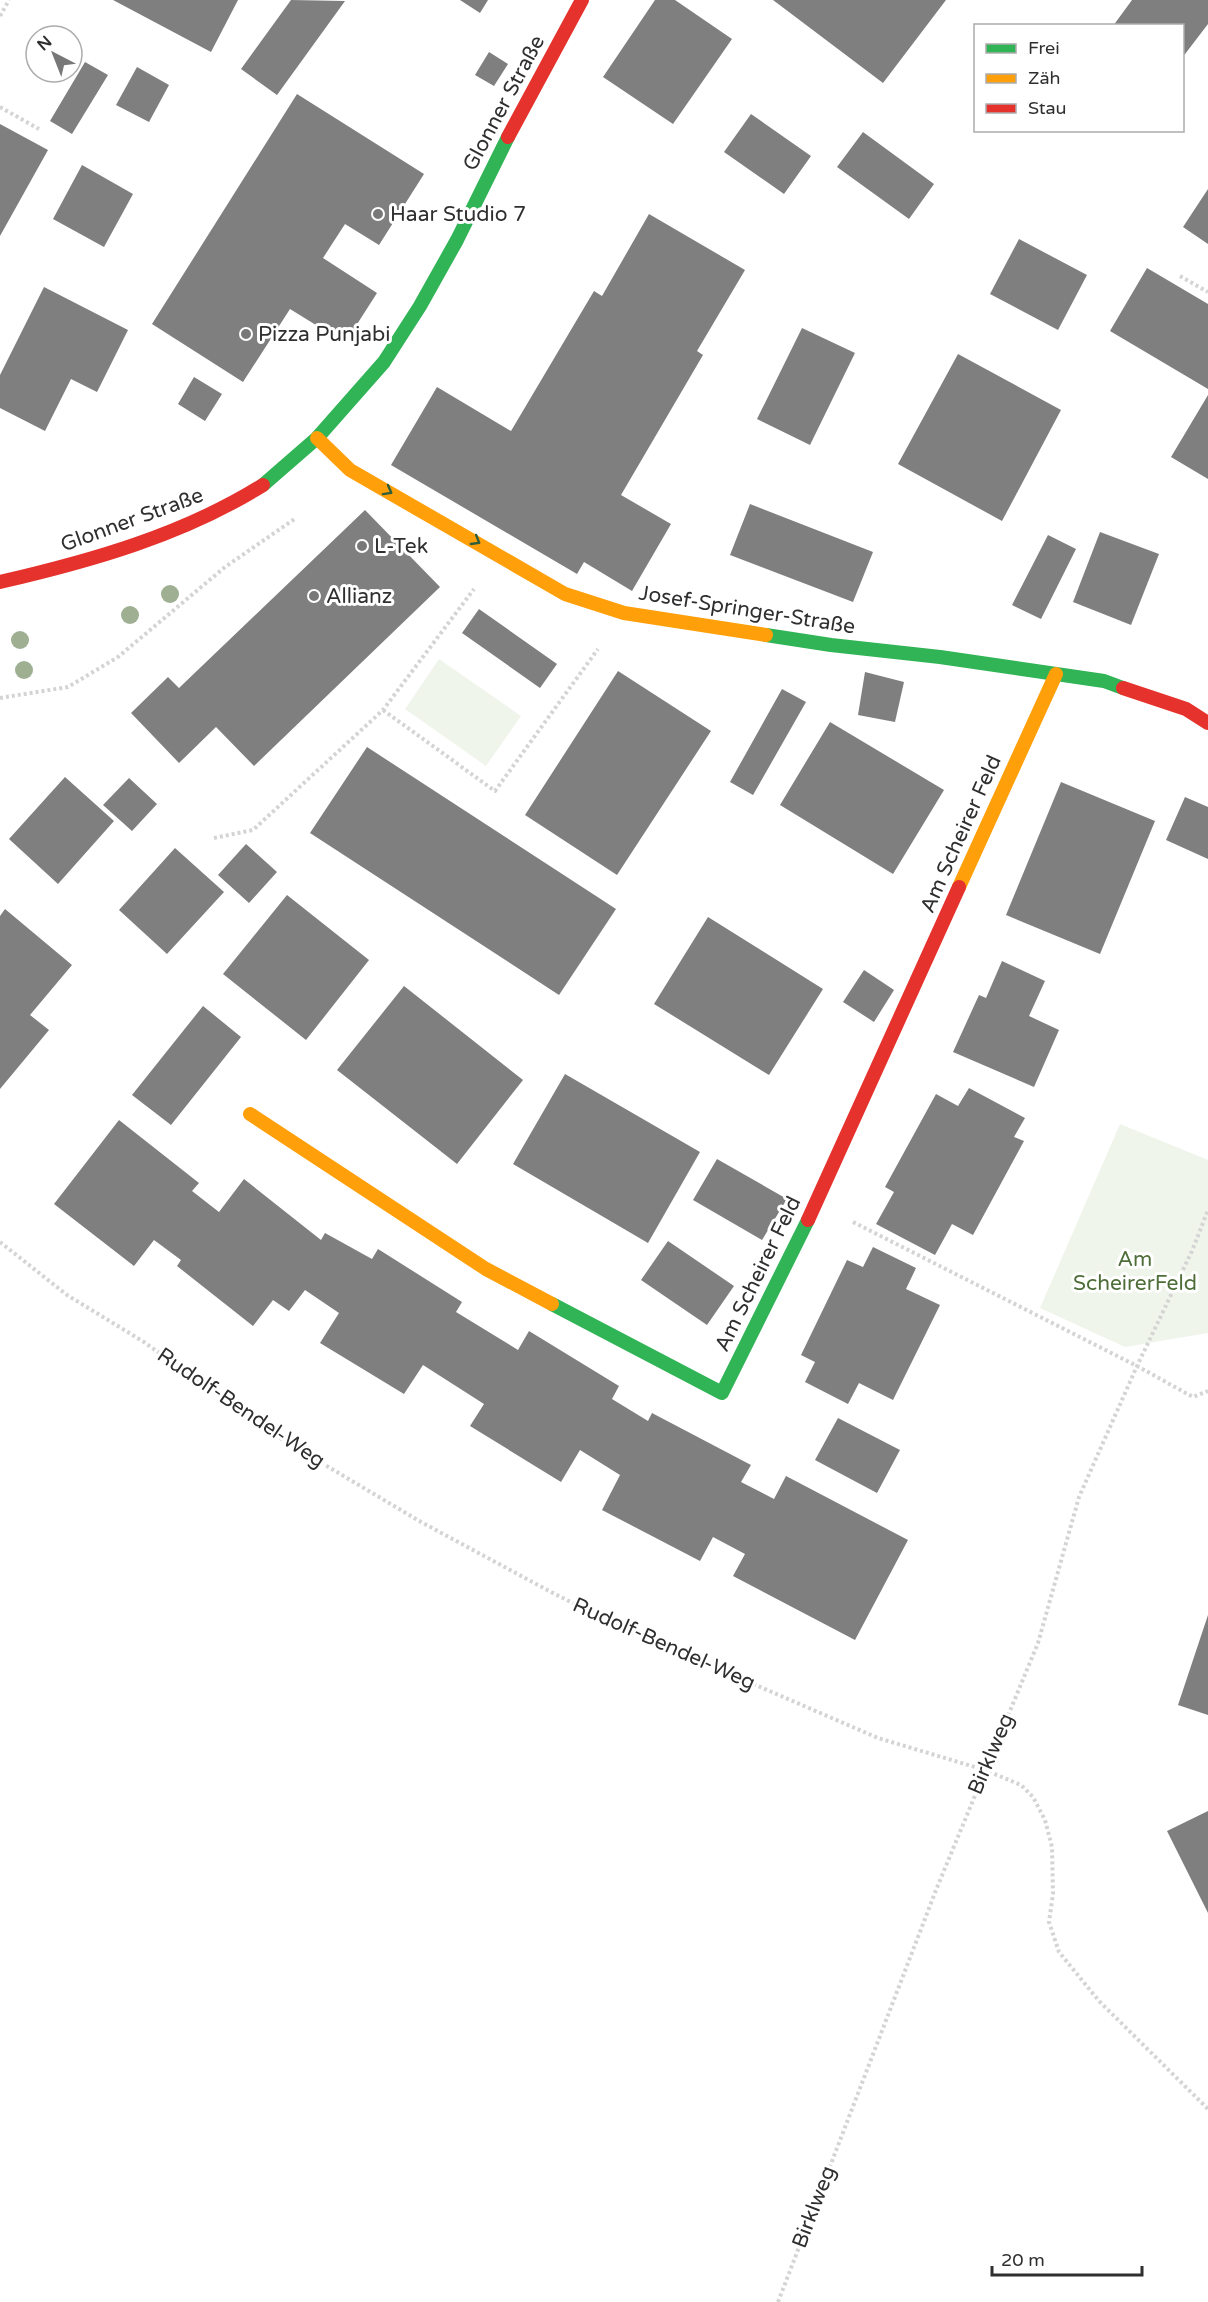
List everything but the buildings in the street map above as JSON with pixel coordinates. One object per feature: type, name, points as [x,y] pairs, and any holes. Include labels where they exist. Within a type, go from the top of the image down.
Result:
[{"type":"street","name":"Glonner Straße","points":[[0,582],[69,566],[178,530],[229,506],[271,480],[317,438],[384,362],[420,306],[457,240],[509,136],[582,0]]},
{"type":"street","name":"Josef-Springer-Straße","points":[[317,438],[350,470],[565,594],[624,613],[831,645],[940,657],[1104,681],[1186,709],[1208,723]]},
{"type":"street","name":"Am Scheirer Feld","points":[[250,1114],[486,1269],[722,1393],[816,1203],[1056,674]]},
{"type":"path","points":[[0,16],[9,0]]},
{"type":"path","points":[[0,107],[39,129]]},
{"type":"path","points":[[1180,276],[1208,292]]},
{"type":"path","points":[[0,698],[68,687],[118,657],[225,567],[298,516]]},
{"type":"path","points":[[214,838],[252,830],[383,710],[500,555]]},
{"type":"path","points":[[383,710],[495,791],[624,613]]},
{"type":"path","points":[[816,1203],[1137,1366],[1193,1397],[1208,1391]]},
{"type":"path","name":"Birklweg","points":[[778,2302],[936,1890],[1038,1642],[1078,1497],[1192,1251],[1208,1210]]},
{"type":"path","name":"Rudolf-Bendel-Weg","points":[[0,1242],[68,1295],[153,1348],[273,1434],[421,1522],[541,1587],[609,1621],[878,1738],[985,1770],[1021,1785],[1033,1797],[1045,1820],[1052,1847],[1053,1894],[1049,1922],[1059,1952],[1099,2001],[1208,2109]]},
{"type":"green space","points":[[439,659],[521,716],[486,766],[405,709]]},
{"type":"green space","name":"Am ScheirerFeld","points":[[1120,1124],[1208,1160],[1208,1333],[1125,1347],[1040,1308]]},
{"type":"traffic: fast","points":[[263,485],[317,438],[384,362],[420,306],[457,240],[508,137]]},
{"type":"traffic: fast","points":[[766,635],[1104,681],[1123,688]]},
{"type":"traffic: fast","points":[[552,1304],[722,1393],[808,1220]]},
{"type":"traffic: slow","points":[[317,438],[350,470],[565,594],[624,613],[766,635]]},
{"type":"traffic: slow","points":[[959,887],[1056,674]]},
{"type":"traffic: slow","points":[[250,1114],[486,1269],[552,1304]]},
{"type":"traffic: jam","points":[[508,137],[582,0]]},
{"type":"traffic: jam","points":[[0,582],[102,555],[169,532],[232,503],[263,485]]},
{"type":"traffic: jam","points":[[1123,688],[1186,709],[1208,723]]},
{"type":"traffic: jam","points":[[808,1220],[959,887]]},
{"type":"place","name":"Haar Studio 7","points":[[378,214]]},
{"type":"place","name":"Pizza Punjabi","points":[[246,334]]},
{"type":"place","name":"L-Tek","points":[[362,546]]},
{"type":"place","name":"Allianz","points":[[314,596]]}]
